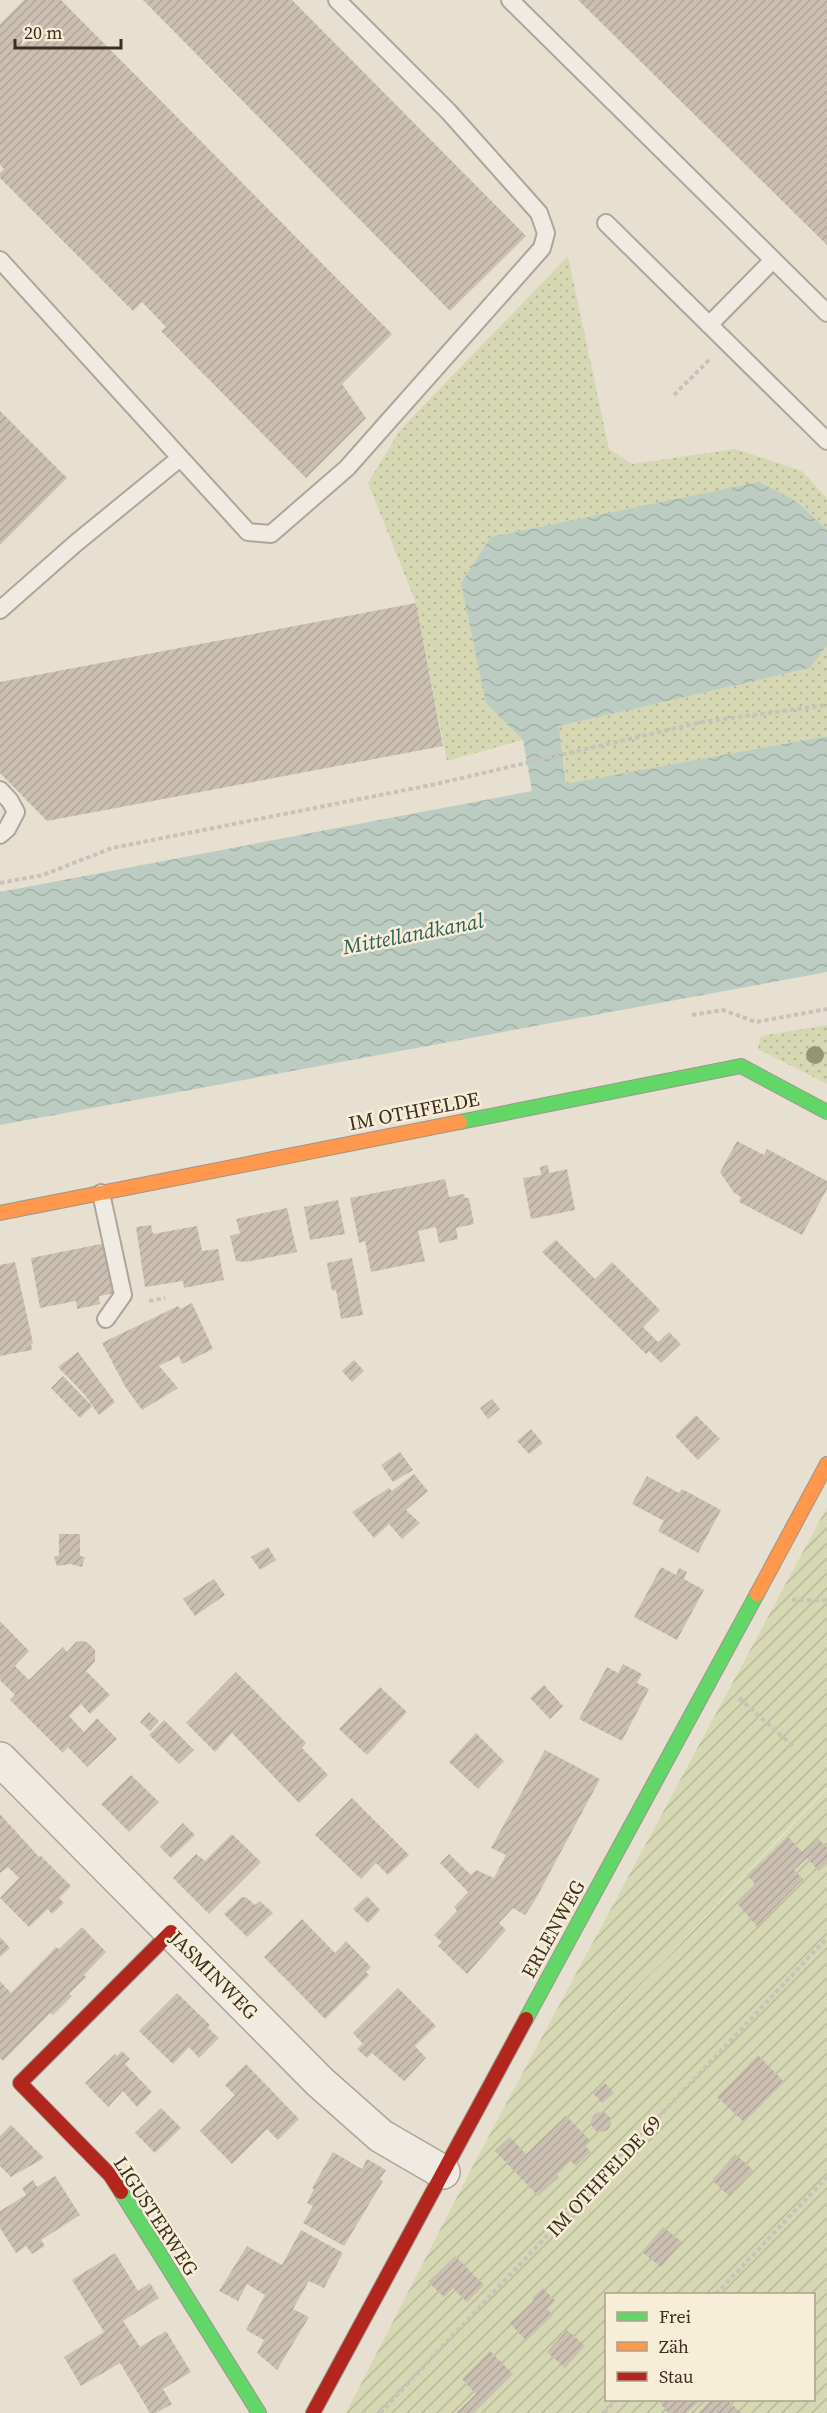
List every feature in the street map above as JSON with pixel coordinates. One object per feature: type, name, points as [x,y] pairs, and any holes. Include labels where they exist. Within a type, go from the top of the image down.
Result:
[{"type":"street","name":"IM OTHFELDE","points":[[0,1213],[741,1066],[827,1112]]},
{"type":"street","name":"ERLENWEG","points":[[313,2413],[827,1464]]},
{"type":"street","name":"JASMINWEG","points":[[0,1760],[320,2082],[381,2136],[443,2172]]},
{"type":"street","name":"LIGUSTERWEG","points":[[171,1932],[20,2083],[110,2175],[259,2413]]},
{"type":"lane","points":[[0,261],[248,532],[271,534],[347,468],[542,248],[546,233],[539,213],[448,111],[337,0]]},
{"type":"lane","points":[[510,0],[827,313]]},
{"type":"lane","points":[[606,223],[827,441]]},
{"type":"lane","points":[[710,325],[774,260]]},
{"type":"lane","points":[[0,610],[76,543],[180,458]]},
{"type":"lane","points":[[0,790],[16,812],[7,829],[0,835]]},
{"type":"lane","points":[[101,1193],[123,1295],[106,1319]]},
{"type":"path","points":[[674,395],[727,342]]},
{"type":"path","points":[[0,883],[44,875],[112,848],[436,784],[521,762],[566,754],[702,722],[827,705]]},
{"type":"path","points":[[692,1016],[723,1010],[756,1022],[827,1009]]},
{"type":"path","points":[[714,1675],[794,1748]]},
{"type":"path","name":"IM OTHFELDE 69","points":[[380,2413],[827,1938]]},
{"type":"path","points":[[718,2293],[827,2177]]},
{"type":"path","points":[[603,2413],[615,2401]]},
{"type":"green space","points":[[568,256],[609,449],[632,464],[735,449],[802,471],[827,498],[827,530],[799,502],[486,703],[523,740],[447,761],[416,603],[368,483],[400,430]]},
{"type":"green space","points":[[827,645],[827,736],[567,785],[559,726],[810,668]]},
{"type":"green space","points":[[827,1025],[827,1084],[758,1049],[760,1038],[767,1035]]},
{"type":"green space","points":[[827,1507],[827,1787],[490,2145],[827,1789],[827,2413],[346,2413],[477,2158]]},
{"type":"water","name":"Mittellandkanal","points":[[759,482],[799,503],[827,530],[827,645],[810,668],[559,726],[566,784],[827,736],[827,972],[0,1125],[0,892],[532,791],[523,740],[486,703],[461,583],[491,537]]},
{"type":"building","points":[[24,0],[61,0],[392,334],[342,384],[366,418],[306,478],[161,331],[166,327],[142,302],[133,311],[0,178],[0,173],[4,169],[0,165],[0,24]]},
{"type":"building","points":[[143,0],[292,0],[526,236],[450,311]]},
{"type":"building","points":[[578,0],[827,0],[827,245]]},
{"type":"building","points":[[0,411],[67,478],[0,545]]},
{"type":"building","points":[[416,603],[443,746],[47,821],[0,773],[0,682]]},
{"type":"building","points":[[737,1141],[764,1155],[767,1149],[827,1181],[827,1189],[802,1235],[739,1202],[741,1197],[734,1193],[720,1172]]},
{"type":"building","points":[[548,1165],[549,1173],[567,1169],[575,1210],[531,1219],[523,1178],[541,1175],[540,1167]]},
{"type":"building","points":[[445,1179],[449,1197],[464,1194],[465,1198],[469,1198],[474,1224],[456,1228],[458,1239],[439,1243],[436,1227],[418,1231],[425,1261],[371,1272],[365,1241],[359,1243],[350,1198]]},
{"type":"building","points":[[338,1200],[345,1234],[310,1240],[304,1207]]},
{"type":"building","points":[[287,1208],[297,1252],[246,1262],[236,1261],[230,1236],[240,1233],[236,1219]]},
{"type":"building","points":[[151,1225],[153,1234],[197,1226],[202,1251],[218,1249],[224,1280],[184,1288],[183,1281],[145,1287],[136,1227]]},
{"type":"building","points":[[556,1240],[595,1279],[612,1262],[660,1310],[643,1327],[658,1342],[669,1332],[681,1344],[661,1363],[649,1351],[646,1354],[542,1252]]},
{"type":"building","points":[[106,1243],[116,1293],[99,1296],[100,1304],[77,1309],[76,1301],[40,1308],[31,1258]]},
{"type":"building","points":[[352,1258],[363,1315],[341,1319],[336,1290],[332,1291],[327,1263]]},
{"type":"building","points":[[15,1262],[33,1343],[31,1344],[32,1350],[0,1356],[0,1265]]},
{"type":"building","points":[[192,1303],[213,1349],[182,1364],[179,1356],[159,1366],[178,1388],[142,1410],[126,1388],[102,1343],[178,1306],[180,1309]]},
{"type":"building","points":[[78,1352],[115,1402],[99,1415],[85,1395],[58,1367]]},
{"type":"building","points":[[354,1360],[364,1371],[352,1382],[342,1371]]},
{"type":"building","points":[[63,1376],[92,1406],[80,1418],[51,1388]]},
{"type":"building","points":[[492,1399],[500,1409],[488,1419],[480,1408]]},
{"type":"building","points":[[696,1415],[720,1439],[698,1460],[675,1436]]},
{"type":"building","points":[[531,1429],[543,1443],[529,1454],[517,1441]]},
{"type":"building","points":[[400,1452],[413,1470],[393,1482],[381,1465]]},
{"type":"building","points":[[414,1474],[428,1491],[406,1510],[420,1523],[402,1539],[389,1524],[374,1538],[352,1512],[389,1488],[392,1491]]},
{"type":"building","points":[[647,1476],[679,1493],[682,1489],[721,1510],[698,1553],[658,1531],[664,1521],[632,1504]]},
{"type":"building","points":[[59,1534],[80,1534],[80,1556],[85,1557],[82,1567],[70,1564],[57,1566],[54,1557],[59,1555]]},
{"type":"building","points":[[268,1547],[276,1560],[260,1570],[251,1557]]},
{"type":"building","points":[[661,1567],[676,1575],[679,1568],[687,1572],[684,1579],[704,1590],[677,1640],[634,1617]]},
{"type":"building","points":[[214,1579],[225,1595],[195,1616],[183,1599]]},
{"type":"building","points":[[0,1621],[29,1651],[15,1666],[29,1680],[63,1647],[67,1652],[76,1642],[81,1641],[87,1642],[95,1650],[95,1661],[86,1671],[110,1695],[90,1714],[81,1704],[69,1716],[84,1732],[97,1718],[117,1739],[87,1767],[68,1747],[63,1753],[10,1700],[15,1695],[0,1680]]},
{"type":"building","points":[[623,1664],[642,1674],[637,1683],[649,1689],[622,1741],[579,1719],[607,1667],[618,1673]]},
{"type":"building","points":[[236,1672],[306,1743],[302,1748],[328,1775],[299,1803],[232,1733],[215,1752],[186,1723]]},
{"type":"building","points":[[544,1685],[563,1706],[550,1719],[530,1698]]},
{"type":"building","points":[[380,1687],[407,1712],[367,1755],[339,1729]]},
{"type":"building","points":[[149,1712],[159,1721],[150,1731],[140,1722]]},
{"type":"building","points":[[164,1720],[194,1750],[179,1764],[149,1735]]},
{"type":"building","points":[[476,1733],[504,1761],[478,1789],[449,1762]]},
{"type":"building","points":[[545,1750],[600,1779],[534,1902],[525,1915],[513,1908],[499,1923],[506,1930],[467,1974],[438,1946],[442,1942],[434,1935],[457,1911],[454,1907],[468,1892],[440,1863],[449,1854],[471,1875],[476,1870],[494,1878],[506,1855],[491,1848]]},
{"type":"building","points":[[131,1775],[159,1802],[129,1832],[101,1804]]},
{"type":"building","points":[[352,1798],[409,1855],[388,1875],[376,1863],[361,1879],[315,1835]]},
{"type":"building","points":[[0,1814],[39,1857],[41,1856],[71,1886],[59,1898],[64,1903],[52,1914],[48,1909],[29,1927],[0,1898],[19,1878],[8,1867],[0,1873]]},
{"type":"building","points":[[183,1823],[195,1835],[171,1858],[160,1847]]},
{"type":"building","points":[[232,1834],[261,1862],[209,1914],[173,1878],[196,1854],[205,1861]]},
{"type":"building","points":[[788,1837],[802,1852],[818,1838],[827,1848],[827,1863],[819,1871],[807,1858],[794,1870],[803,1879],[757,1926],[736,1902],[755,1884],[747,1875]]},
{"type":"building","points":[[367,1896],[380,1910],[368,1923],[353,1909]]},
{"type":"building","points":[[242,1897],[255,1905],[260,1901],[273,1913],[247,1937],[224,1914]]},
{"type":"building","points":[[302,1919],[335,1953],[346,1941],[371,1967],[366,1972],[369,1975],[325,2019],[264,1957]]},
{"type":"building","points":[[82,1927],[106,1952],[69,1994],[72,1996],[53,2015],[50,2013],[3,2061],[0,2058],[0,1981],[11,1993],[56,1947],[59,1949]]},
{"type":"building","points":[[0,1937],[10,1948],[0,1957]]},
{"type":"building","points":[[398,1988],[436,2026],[415,2046],[426,2058],[404,2081],[372,2053],[367,2058],[357,2049],[363,2044],[353,2033]]},
{"type":"building","points":[[177,1993],[210,2025],[208,2028],[219,2038],[199,2058],[189,2047],[173,2064],[139,2031]]},
{"type":"building","points":[[122,2051],[130,2059],[125,2064],[152,2092],[137,2107],[123,2091],[108,2107],[85,2083],[115,2054],[117,2056]]},
{"type":"building","points":[[758,2055],[784,2082],[744,2122],[717,2097]]},
{"type":"building","points":[[246,2064],[299,2119],[278,2140],[267,2129],[232,2164],[200,2131],[235,2095],[225,2085]]},
{"type":"building","points":[[605,2083],[614,2093],[602,2103],[593,2093]]},
{"type":"building","points":[[161,2108],[181,2128],[155,2153],[135,2133]]},
{"type":"building","points":[[601,2112],[608,2115],[611,2122],[608,2129],[601,2132],[594,2129],[591,2122],[594,2115]]},
{"type":"building","points":[[566,2116],[589,2139],[584,2145],[591,2152],[576,2166],[570,2160],[556,2173],[559,2177],[538,2196],[495,2151],[510,2137],[526,2154]]},
{"type":"building","points":[[11,2125],[44,2158],[11,2177],[0,2166],[0,2136]]},
{"type":"building","points":[[333,2152],[362,2169],[367,2159],[386,2170],[380,2179],[383,2181],[344,2246],[303,2223],[313,2206],[307,2203],[314,2189],[312,2188]]},
{"type":"building","points":[[735,2154],[753,2170],[729,2196],[712,2180]]},
{"type":"building","points":[[55,2176],[80,2215],[41,2240],[45,2246],[32,2254],[26,2246],[16,2253],[0,2228],[0,2211],[26,2195],[22,2188],[33,2180],[37,2187]]},
{"type":"building","points":[[663,2227],[682,2242],[661,2267],[642,2252]]},
{"type":"building","points":[[301,2230],[343,2253],[324,2288],[309,2281],[293,2309],[309,2317],[277,2370],[257,2353],[264,2340],[246,2330],[265,2295],[247,2284],[238,2301],[219,2291],[247,2246],[282,2265]]},
{"type":"building","points":[[115,2253],[138,2291],[150,2283],[159,2298],[123,2321],[140,2347],[166,2331],[191,2372],[163,2389],[172,2404],[156,2413],[150,2413],[120,2363],[81,2386],[64,2357],[104,2332],[72,2280]]},
{"type":"building","points":[[455,2256],[484,2285],[467,2302],[453,2288],[444,2297],[428,2282]]},
{"type":"building","points":[[543,2288],[555,2301],[547,2309],[553,2315],[526,2341],[510,2323],[534,2301],[532,2298]]},
{"type":"building","points":[[567,2330],[585,2346],[565,2368],[547,2352]]},
{"type":"building","points":[[490,2351],[513,2374],[474,2413],[456,2413],[476,2394],[462,2379]]},
{"type":"building","points":[[659,2401],[700,2401],[687,2413],[668,2413]]},
{"type":"building","points":[[710,2401],[728,2401],[741,2413],[698,2413]]},
{"type":"traffic: fast","points":[[460,1122],[741,1066],[827,1112]]},
{"type":"traffic: fast","points":[[526,2019],[757,1594]]},
{"type":"traffic: fast","points":[[121,2192],[259,2413]]},
{"type":"traffic: slow","points":[[0,1213],[460,1122]]},
{"type":"traffic: slow","points":[[757,1594],[827,1464]]},
{"type":"traffic: jam","points":[[121,2192],[110,2175],[20,2083],[171,1932]]},
{"type":"traffic: jam","points":[[313,2413],[526,2019]]}]
